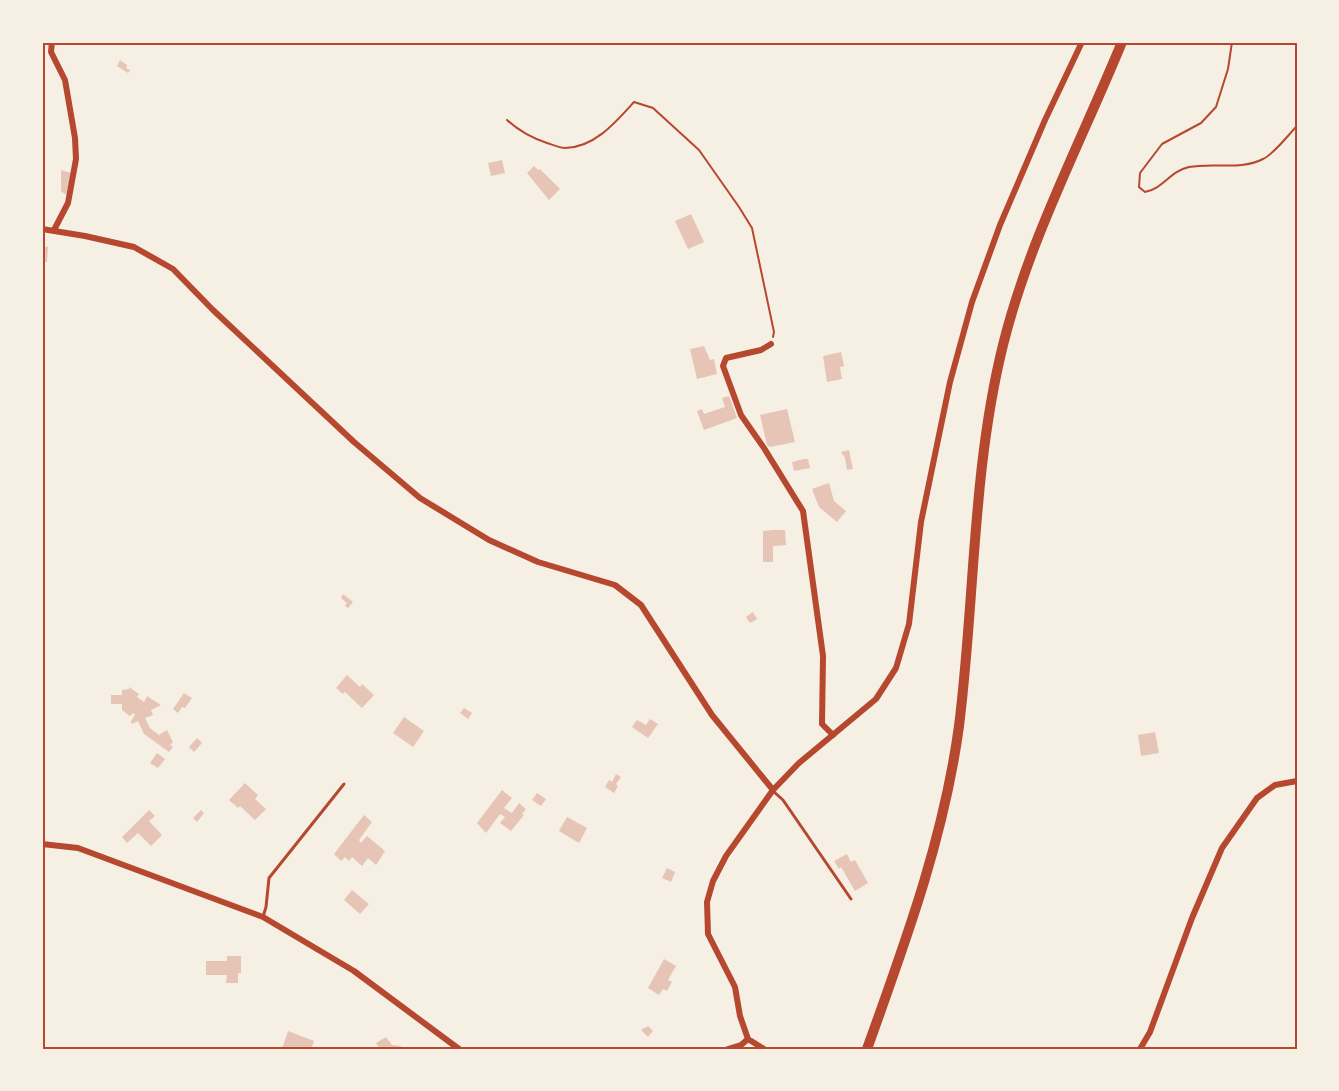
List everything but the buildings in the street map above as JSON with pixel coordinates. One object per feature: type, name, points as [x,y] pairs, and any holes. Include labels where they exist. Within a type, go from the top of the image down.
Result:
[{"type":"main road","points":[[867,1049],[905,945],[929,870],[946,799],[964,672],[979,488],[988,417],[1003,345],[1020,286],[1122,42]]},
{"type":"street","points":[[52,42],[51,52],[65,80],[75,138],[76,159],[68,203],[54,230]]},
{"type":"street","points":[[764,1049],[748,1039],[740,1016],[735,987],[708,934],[706,902],[713,881],[726,856],[772,790],[876,699],[896,668],[909,624],[921,522],[947,394],[972,302],[999,225],[1082,42]]},
{"type":"street","points":[[42,229],[134,247],[173,269],[213,310],[354,442],[420,498],[489,540],[538,562],[615,585],[624,591],[640,605],[712,716],[772,790]]},
{"type":"street","points":[[771,344],[761,350],[726,358],[723,366],[741,416],[803,511],[823,656],[822,724],[833,735]]},
{"type":"street","points":[[1140,1049],[1150,1032],[1192,918],[1222,848],[1257,798],[1275,785],[1297,781]]},
{"type":"street","points":[[42,844],[78,848],[263,917],[354,971],[459,1049]]},
{"type":"street","points":[[728,1049],[741,1045],[748,1039]]},
{"type":"lane","points":[[263,917],[269,878],[344,784]]},
{"type":"lane","points":[[772,790],[783,800],[851,899]]},
{"type":"path","points":[[1232,42],[1228,69],[1216,107],[1201,123],[1162,144],[1140,173],[1139,187],[1145,192],[1157,190],[1172,174],[1189,167],[1243,166],[1265,159],[1297,126]]},
{"type":"path","points":[[507,120],[517,129],[538,140],[564,148],[586,144],[612,126],[634,102],[652,108],[699,150],[752,228],[774,332],[771,344]]}]
